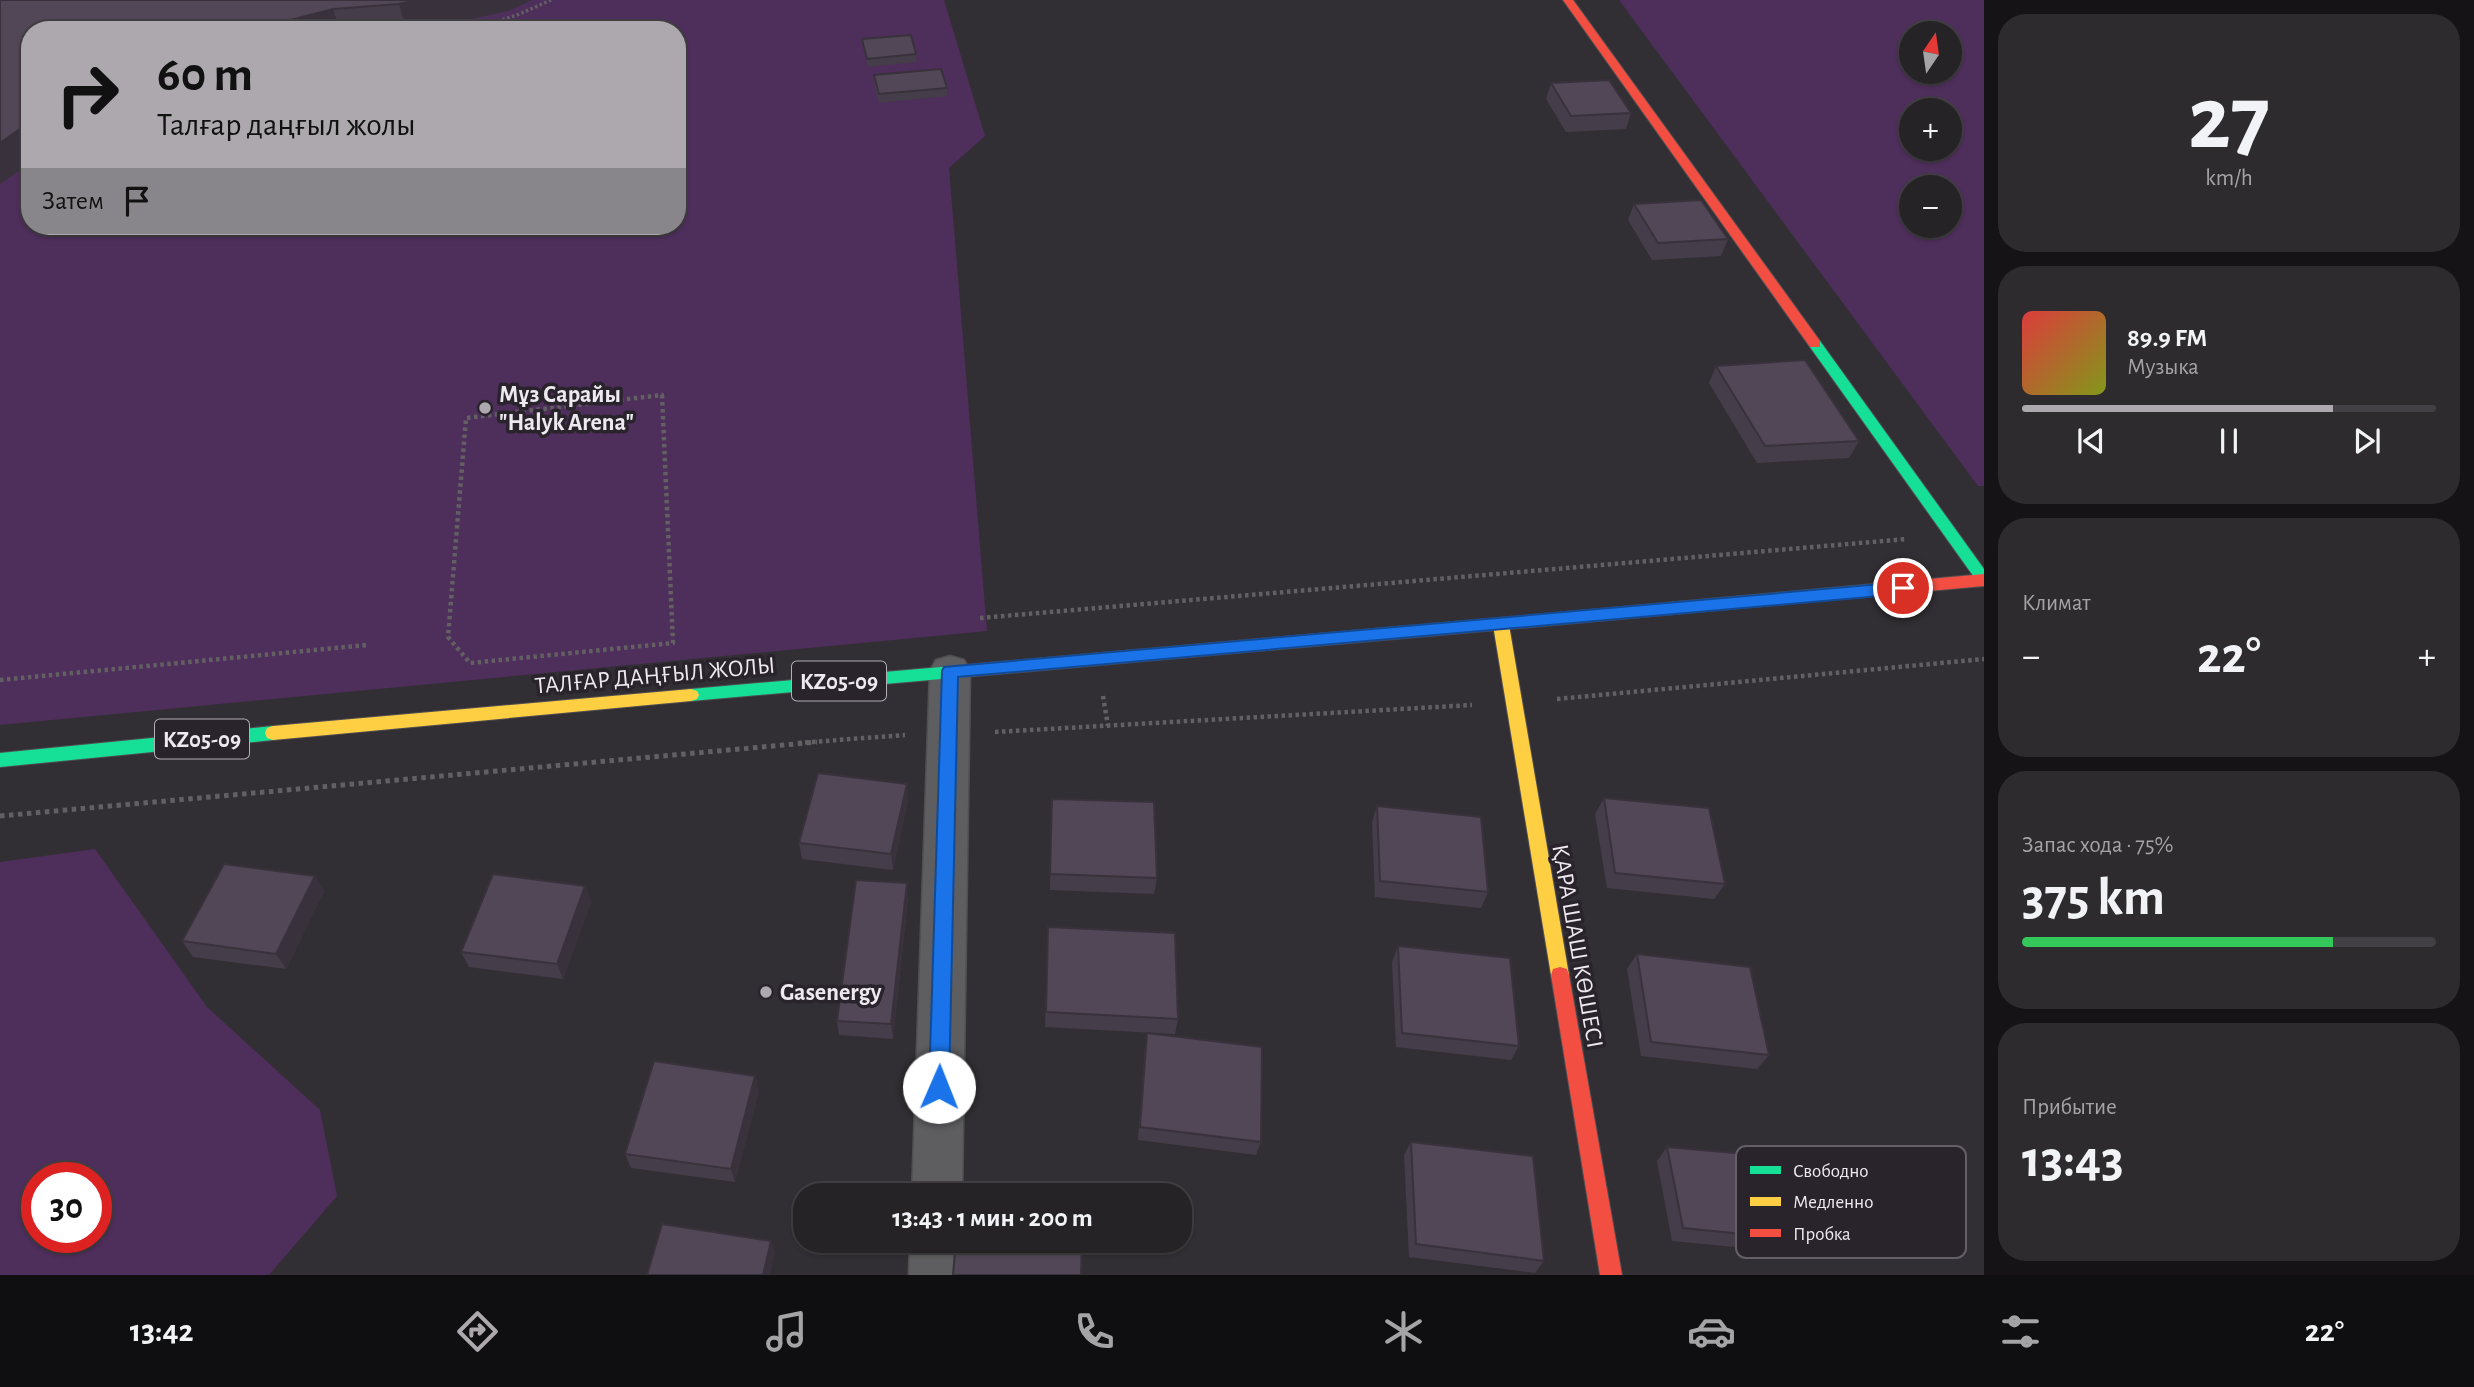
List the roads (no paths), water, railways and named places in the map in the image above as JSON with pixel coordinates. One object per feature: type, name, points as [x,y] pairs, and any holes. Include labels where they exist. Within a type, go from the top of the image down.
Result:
[{"type":"main road","points":[[1567,0],[1984,580]]},
{"type":"main road","name":"ТАЛҒАР ДАҢҒЫЛ ЖОЛЫ","points":[[0,760],[950,671],[1501,625],[1984,580]]},
{"type":"main road","name":"ҚАРА ШАШ КӨШЕСІ","points":[[1501,625],[1611,1275]]},
{"type":"street","points":[[937,1183],[950,671]]},
{"type":"street","points":[[935,1275],[936,1253]]},
{"type":"place","name":"Мұз Сарайы \"Halyk Arena\"","points":[[485,408]]},
{"type":"place","name":"Gasenergy","points":[[766,992]]}]
